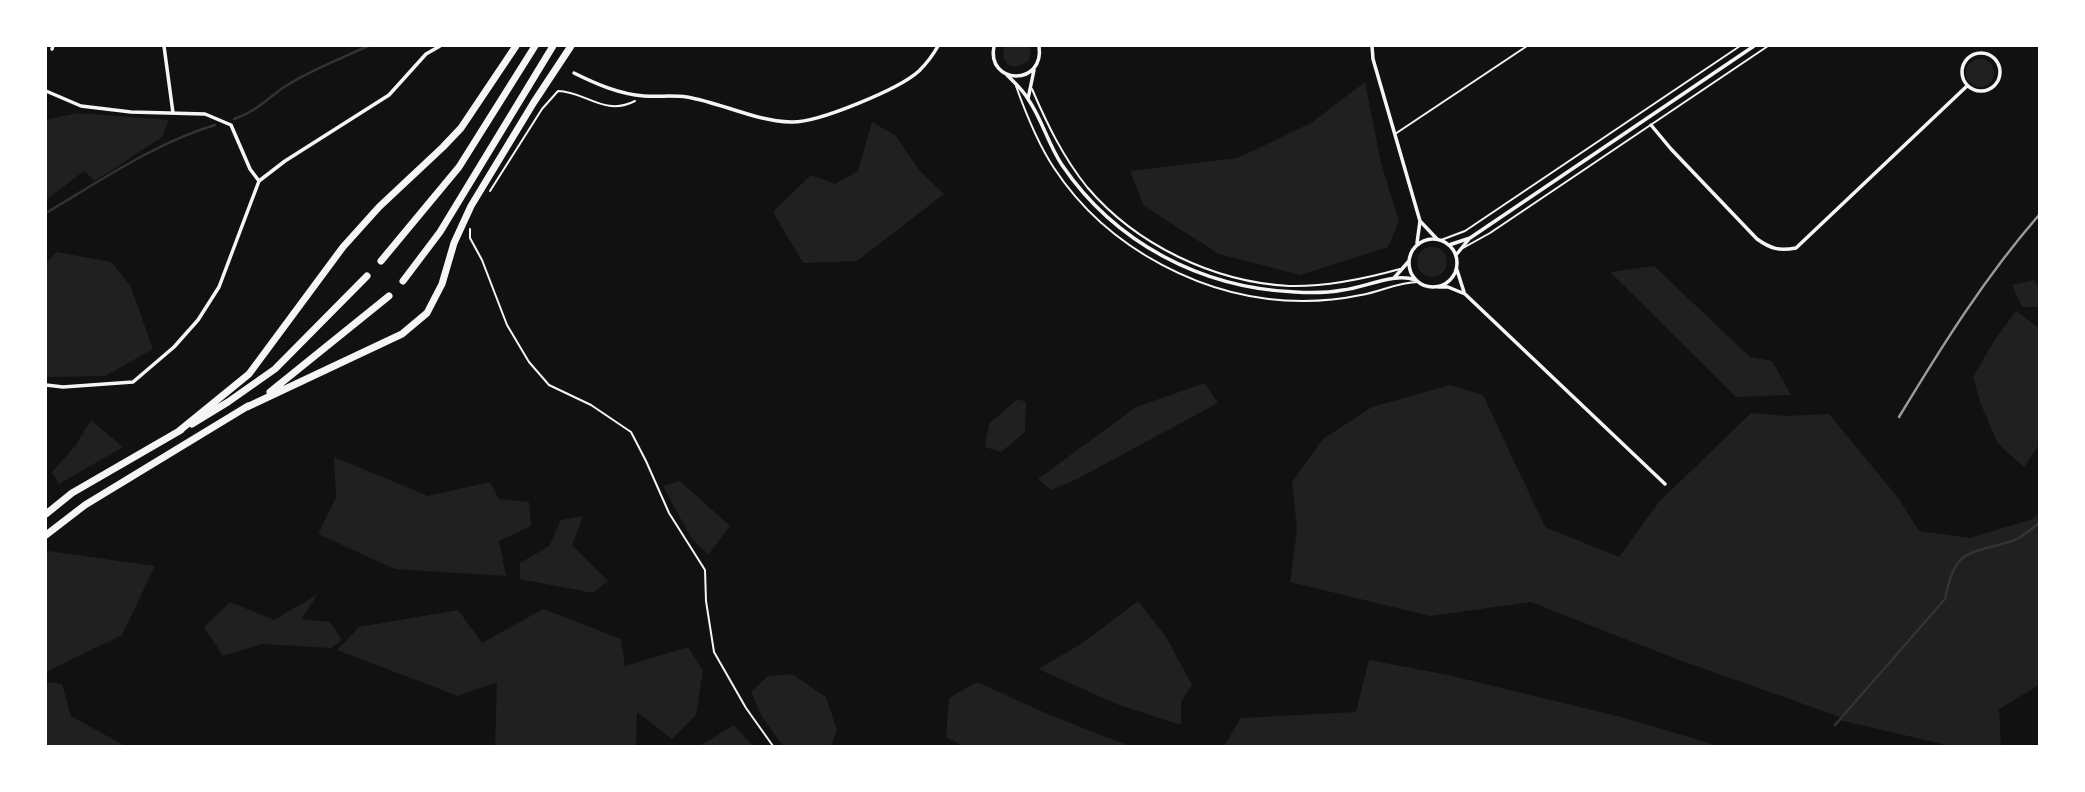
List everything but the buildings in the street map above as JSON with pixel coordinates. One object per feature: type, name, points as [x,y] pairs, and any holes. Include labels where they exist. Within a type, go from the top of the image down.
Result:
[{"type":"highway","points":[[179,431],[249,374],[343,247],[379,207],[461,128],[516,46]]},
{"type":"highway","points":[[381,261],[459,167],[535,46]]},
{"type":"highway","points":[[403,281],[440,232],[554,46]]},
{"type":"highway","points":[[247,407],[402,334],[427,313],[442,284],[454,243],[471,206],[571,46]]},
{"type":"highway","points":[[46,514],[72,493],[228,402],[275,369],[367,276]]},
{"type":"highway","points":[[46,535],[85,505],[275,388],[389,296]]},
{"type":"street","points":[[164,46],[173,113]]},
{"type":"street","points":[[46,385],[63,387],[133,382],[174,346],[198,320],[219,287],[259,181],[285,161],[389,95],[426,54],[440,46]]},
{"type":"street","points":[[574,73],[617,91],[645,96],[687,97],[715,102],[764,119],[793,122],[822,117],[894,86],[917,73],[938,46]]},
{"type":"street","points":[[994,46],[994,62],[1028,99],[1047,141],[1078,187],[1117,225],[1170,262],[1224,282],[1260,290],[1343,290],[1394,278],[1409,278],[1425,286],[1448,288],[1465,294]]},
{"type":"street","points":[[1028,99],[1040,54],[1039,46]]},
{"type":"street","points":[[1372,46],[1373,59],[1420,221],[1416,245],[1409,261],[1394,278]]},
{"type":"street","points":[[1449,245],[1470,238],[1754,46]]},
{"type":"street","points":[[1978,53],[1993,57],[2000,72],[1994,86],[1989,90],[1978,91],[1967,86],[1961,72],[1966,60],[1978,53]]},
{"type":"street","points":[[1007,75],[1021,76],[1034,69]]},
{"type":"street","points":[[1651,125],[1757,239],[1771,249],[1782,250],[1796,248],[1967,86]]},
{"type":"street","points":[[46,91],[81,106],[205,114],[232,125],[250,169],[259,181]]},
{"type":"street","points":[[1420,221],[1439,240],[1449,245],[1456,256],[1458,278],[1465,294],[1665,484]]},
{"type":"street","points":[[1456,256],[1470,238]]},
{"type":"street","points":[[1416,245],[1425,240],[1439,240]]},
{"type":"street","points":[[1409,261],[1410,271],[1416,281]]},
{"type":"street","points":[[1438,287],[1451,279],[1457,266]]},
{"type":"lane","points":[[1394,134],[1527,46]]},
{"type":"lane","points":[[1439,240],[1465,231],[1740,46]]},
{"type":"lane","points":[[1462,248],[1490,233],[1768,46]]},
{"type":"lane","points":[[1016,85],[1021,101],[1054,167],[1079,200],[1106,226],[1165,268],[1239,294],[1302,301],[1362,295],[1416,281]]},
{"type":"lane","points":[[1031,86],[1046,125],[1087,186],[1109,210],[1134,230],[1187,261],[1218,273],[1288,286],[1324,285],[1401,269]]},
{"type":"path","points":[[486,197],[542,109],[558,91],[570,91],[590,102],[609,106],[630,104],[645,96]]},
{"type":"path","points":[[470,220],[470,238],[482,260],[507,325],[529,362],[549,385],[591,405],[631,432],[669,513],[705,570],[713,652],[773,747]]},
{"type":"shaded area","points":[[1004,46],[1029,46],[1029,61],[1017,67],[1008,65],[1003,57]]},
{"type":"shaded area","points":[[1980,59],[1990,63],[1994,73],[1990,83],[1980,87],[1970,83],[1966,73],[1970,63]]},
{"type":"shaded area","points":[[1365,82],[1381,163],[1399,221],[1388,247],[1300,275],[1219,254],[1144,206],[1130,171],[1238,158],[1311,123]]},
{"type":"shaded area","points":[[77,113],[169,120],[162,137],[95,181],[84,171],[46,200],[46,120]]},
{"type":"shaded area","points":[[872,122],[895,135],[920,171],[944,194],[857,261],[803,263],[773,212],[811,175],[835,184],[858,171]]},
{"type":"shaded area","points":[[1432,247],[1443,251],[1447,262],[1443,273],[1432,277],[1421,273],[1417,262],[1421,251]]},
{"type":"shaded area","points":[[56,252],[111,262],[130,285],[153,349],[105,376],[46,377],[46,263]]},
{"type":"shaded area","points":[[1654,266],[1750,357],[1772,361],[1791,395],[1736,397],[1610,272]]},
{"type":"shaded area","points":[[2034,280],[2039,287],[2039,307],[2022,307],[2012,285]]},
{"type":"shaded area","points":[[2016,311],[2039,328],[2039,445],[2024,467],[1998,444],[1980,402],[1973,377]]},
{"type":"shaded area","points":[[1205,383],[1218,403],[1077,479],[1051,490],[1038,479],[1136,407]]},
{"type":"shaded area","points":[[1450,385],[1483,395],[1545,527],[1619,557],[1659,502],[1751,413],[1786,416],[1829,414],[1899,499],[1919,531],[1970,538],[2033,519],[2039,513],[2039,685],[1999,709],[2001,746],[1951,746],[1839,720],[1840,717],[1671,657],[1531,602],[1430,616],[1290,582],[1297,529],[1292,482],[1323,439],[1372,407]]},
{"type":"shaded area","points":[[1018,399],[1026,402],[1025,432],[1001,452],[985,447],[989,424]]},
{"type":"shaded area","points":[[91,420],[123,447],[59,484],[52,472],[76,445]]},
{"type":"shaded area","points":[[334,457],[428,496],[490,482],[499,499],[529,502],[531,526],[499,541],[506,576],[395,569],[318,534],[336,497]]},
{"type":"shaded area","points":[[680,481],[730,526],[708,555],[690,536],[663,486]]},
{"type":"shaded area","points":[[583,516],[572,545],[608,581],[593,593],[520,579],[520,563],[549,546],[561,520]]},
{"type":"shaded area","points":[[48,551],[155,566],[122,635],[46,672],[46,553]]},
{"type":"shaded area","points":[[318,594],[301,619],[330,622],[342,640],[331,648],[262,644],[223,656],[204,627],[230,602],[274,620]]},
{"type":"shaded area","points":[[1138,601],[1166,637],[1192,685],[1181,702],[1181,725],[1119,705],[1038,669],[1081,644]]},
{"type":"shaded area","points":[[543,609],[621,639],[625,666],[688,647],[703,670],[696,715],[672,739],[637,712],[636,746],[495,746],[497,682],[458,696],[337,650],[359,627],[458,610],[482,643]]},
{"type":"shaded area","points":[[1369,660],[1448,675],[1621,717],[1719,746],[1224,746],[1241,718],[1356,712]]},
{"type":"shaded area","points":[[792,674],[826,697],[837,730],[831,746],[783,746],[762,717],[751,692],[768,676]]},
{"type":"shaded area","points":[[46,682],[62,684],[71,716],[125,746],[46,746]]},
{"type":"shaded area","points":[[977,682],[1052,716],[1130,746],[963,746],[946,737],[949,698]]},
{"type":"shaded area","points":[[734,725],[753,746],[699,746]]},
{"type":"waterway","points":[[234,119],[254,109],[304,75],[368,46]]},
{"type":"waterway","points":[[46,213],[149,152],[215,125]]},
{"type":"waterway","points":[[1835,725],[1945,599],[1949,582],[1959,561],[1974,552],[2016,540],[2039,523]]},
{"type":"railway","points":[[1899,417],[1982,287],[2039,215]]}]
